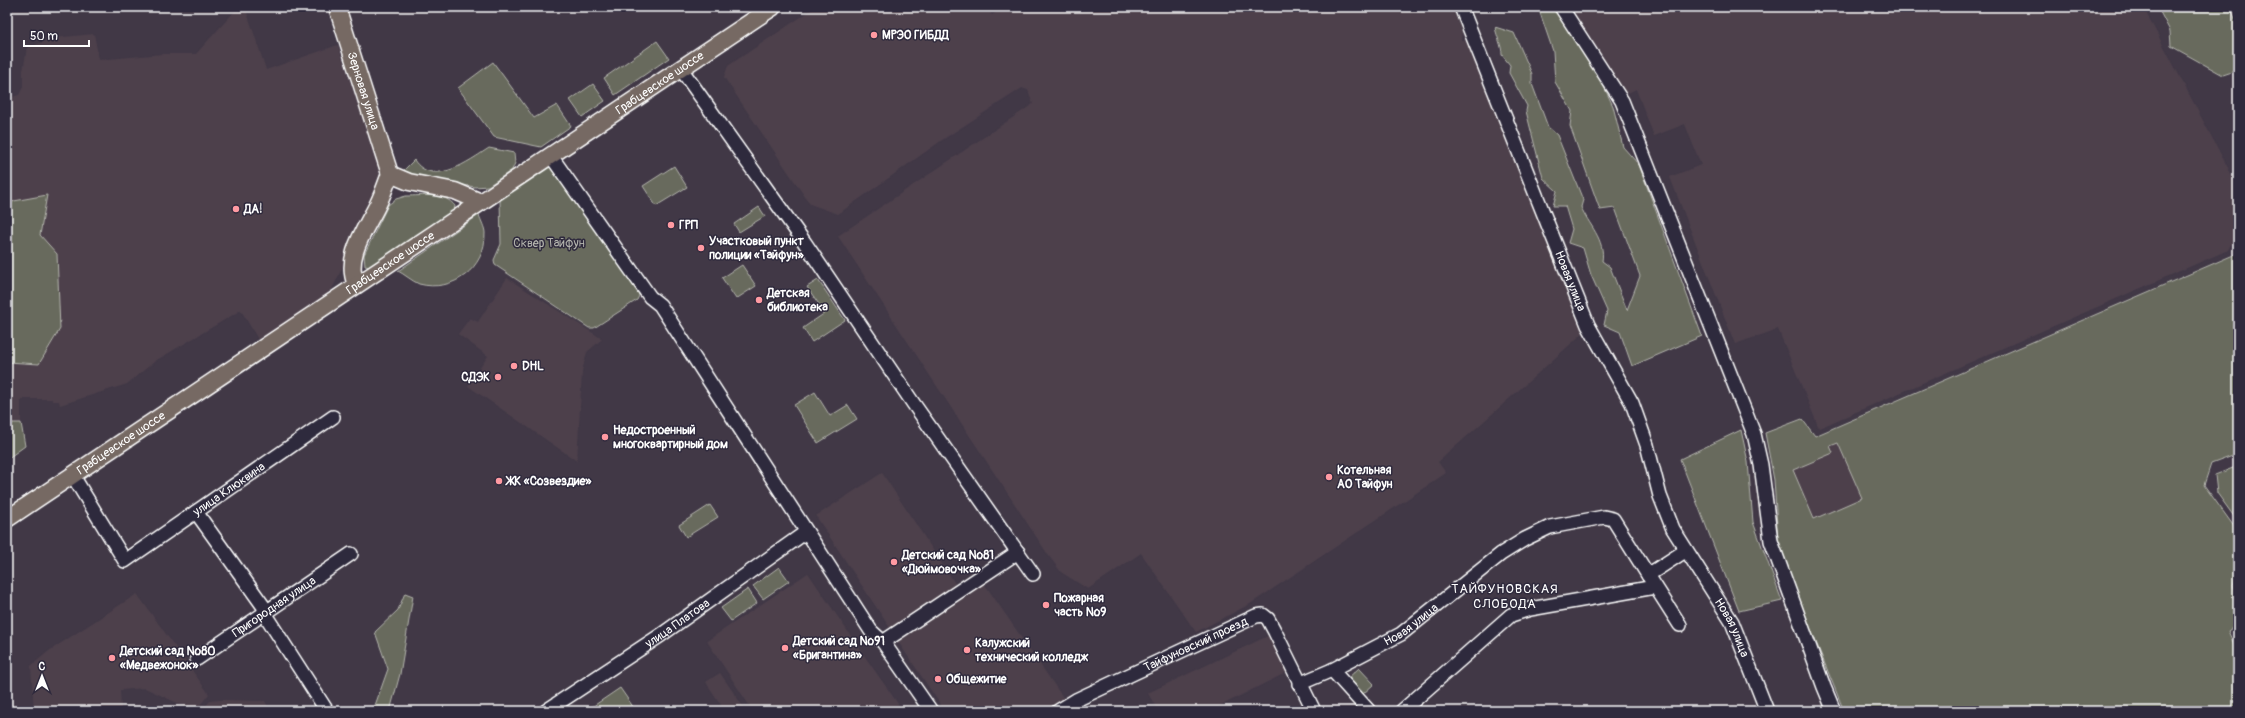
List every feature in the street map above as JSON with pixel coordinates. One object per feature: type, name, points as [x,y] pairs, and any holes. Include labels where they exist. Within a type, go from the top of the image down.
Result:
[{"type":"main road","name":"Зерновая улица","points":[[337,7],[390,174]]},
{"type":"main road","name":"Грабцевское шоссе","points":[[7,519],[773,7]]},
{"type":"main road","points":[[356,285],[352,272],[355,253],[363,232],[379,203],[390,174],[409,182],[432,188]]},
{"type":"main road","points":[[379,203],[390,192],[400,187],[432,188],[455,191],[481,202]]},
{"type":"street","name":"Новая улица","points":[[1461,7],[1588,325],[1632,403],[1647,445],[1660,496],[1673,529],[1732,622],[1767,711]]},
{"type":"street","points":[[1561,7],[1622,101],[1754,434],[1761,466],[1771,541],[1821,681],[1834,711]]},
{"type":"street","points":[[681,69],[805,243],[913,403],[1032,574]]},
{"type":"street","points":[[551,156],[646,292],[660,305],[870,631],[883,642],[931,711]]},
{"type":"street","name":"улица Клюквина","points":[[72,476],[124,561],[333,417]]},
{"type":"street","points":[[196,512],[264,607],[264,613],[327,711]]},
{"type":"street","name":"Новая улица","points":[[1299,684],[1332,670],[1401,634],[1501,554],[1525,539],[1550,528],[1604,517],[1612,518],[1680,625]]},
{"type":"street","name":"улица Платова","points":[[546,711],[661,635],[806,532]]},
{"type":"street","points":[[1648,575],[1685,550]]},
{"type":"street","points":[[883,642],[1018,552]]},
{"type":"street","name":"Пригородная улица","points":[[197,659],[351,554]]},
{"type":"street","points":[[1402,711],[1511,615],[1530,609],[1655,587]]},
{"type":"street","name":"Тайфуновский проезд","points":[[1058,711],[1162,660],[1256,616],[1263,615],[1268,619],[1275,632],[1299,684]]},
{"type":"street","points":[[1332,670],[1369,711]]},
{"type":"street","points":[[1299,684],[1314,711]]},
{"type":"shaded area","points":[[816,7],[986,7],[992,15],[1004,7],[1452,7],[1462,32],[1461,40],[1469,41],[1469,46],[1583,333],[1438,462],[1446,473],[1250,604],[1196,632],[1141,553],[1088,589],[1061,572],[1049,556],[838,236],[1033,104],[1028,90],[1022,88],[942,140],[838,214],[810,204],[724,77],[728,66]]},
{"type":"shaded area","points":[[1571,7],[2143,7],[2238,187],[2238,229],[2228,250],[1819,428],[1778,329],[1735,344],[1670,177],[1701,165],[1685,124],[1654,136],[1636,89],[1626,94]]},
{"type":"shaded area","points":[[246,10],[266,70],[338,45],[379,165],[380,178],[376,194],[332,289],[321,299],[259,341],[241,310],[155,361],[127,384],[60,405],[59,401],[52,401],[52,399],[21,399],[21,423],[7,423],[7,99],[19,95],[23,87],[23,71],[27,48],[54,38],[94,34],[99,60],[163,54],[196,54],[235,11]]},
{"type":"shaded area","points":[[507,278],[602,339],[587,352],[582,371],[577,461],[468,386],[488,356],[458,334],[470,318],[478,322]]},
{"type":"shaded area","points":[[1838,442],[1863,498],[1814,520],[1793,470],[1832,453],[1830,446]]},
{"type":"shaded area","name":"Детский сад №81 «Дюймовочка»","points":[[882,473],[958,588],[892,631],[816,516]]},
{"type":"shaded area","name":"Детский сад №91 «Бригантина»","points":[[808,573],[903,711],[753,711],[707,641]]},
{"type":"shaded area","name":"Калужский технический колледж","points":[[983,582],[1064,699],[1045,711],[945,711],[897,640]]},
{"type":"shaded area","name":"Детский сад №80 «Медвежонок»","points":[[137,594],[209,694],[195,711],[145,688],[120,690],[121,711],[34,711],[31,666],[49,651]]},
{"type":"shaded area","points":[[1268,636],[1287,672],[1210,711],[1158,711],[1148,693]]},
{"type":"shaded area","points":[[720,673],[746,711],[719,711],[723,708],[706,682]]},
{"type":"shaded area","points":[[210,701],[265,701],[270,711],[202,711]]},
{"type":"green space","points":[[1538,7],[1556,7],[1598,74],[1613,106],[1623,147],[1639,165],[1702,336],[1632,366],[1620,332],[1604,325],[1607,311],[1591,275],[1583,248],[1568,243],[1572,229],[1565,206],[1553,206],[1557,191],[1543,178],[1526,111],[1527,106],[1509,73],[1510,65],[1502,55],[1495,27],[1514,33],[1532,74],[1532,84],[1548,127],[1557,135],[1583,200],[1581,207],[1599,239],[1603,253],[1602,261],[1610,267],[1627,310],[1640,276],[1615,208],[1600,210],[1570,126],[1572,111],[1555,82],[1553,51]]},
{"type":"green space","points":[[2149,7],[2230,7],[2238,25],[2238,70],[2223,75],[2171,46],[2170,31],[2159,10]]},
{"type":"green space","points":[[657,41],[669,58],[615,95],[604,78]]},
{"type":"green space","points":[[493,62],[534,118],[557,105],[571,126],[541,147],[494,137],[458,88]]},
{"type":"green space","points":[[593,84],[605,101],[582,117],[570,100]]},
{"type":"green space","points":[[489,148],[514,153],[515,163],[512,170],[488,186],[475,187],[411,176],[403,171],[414,160],[422,168],[431,172],[441,172],[461,165]]},
{"type":"green space","points":[[674,166],[687,187],[656,206],[643,186]]},
{"type":"green space","name":"Сквер Тайфун","points":[[548,167],[553,168],[638,292],[639,296],[637,300],[594,328],[589,328],[495,265],[494,260],[501,244],[500,199]]},
{"type":"green space","points":[[47,195],[40,235],[57,254],[60,329],[39,364],[7,362],[7,208],[14,201]]},
{"type":"green space","points":[[426,195],[439,197],[451,202],[455,206],[454,211],[370,267],[365,266],[364,255],[388,205],[396,199],[406,196]]},
{"type":"green space","points":[[759,207],[765,216],[739,232],[734,224]]},
{"type":"green space","points":[[479,215],[485,231],[484,246],[474,267],[465,275],[444,285],[432,286],[419,284],[398,271]]},
{"type":"green space","points":[[2238,253],[2238,454],[2211,464],[2204,485],[2238,532],[2238,570],[2233,586],[2238,594],[2238,624],[2228,631],[2238,653],[2238,711],[1844,711],[1794,588],[1778,541],[1774,480],[1765,433],[1802,419],[1815,436]],"holes":[[[1838,443],[1862,498],[1814,519],[1793,470],[1833,453],[1830,446]]]},
{"type":"green space","points":[[742,265],[756,286],[736,299],[722,278]]},
{"type":"green space","points":[[818,280],[845,320],[812,342],[803,328],[825,313],[807,287]]},
{"type":"green space","points":[[815,392],[830,416],[848,405],[857,419],[818,443],[794,405]]},
{"type":"green space","points":[[7,423],[21,423],[25,446],[7,459]]},
{"type":"green space","points":[[1741,430],[1748,462],[1753,522],[1782,601],[1739,611],[1680,459]]},
{"type":"green space","points":[[2238,466],[2238,522],[2217,493],[2215,475]]},
{"type":"green space","points":[[710,505],[718,517],[686,537],[679,525]]},
{"type":"green space","points":[[779,567],[789,581],[763,599],[753,586]]},
{"type":"green space","points":[[748,589],[757,603],[731,621],[721,608]]},
{"type":"green space","points":[[405,593],[413,596],[400,674],[390,711],[373,711],[388,669],[375,632],[398,610]]},
{"type":"green space","points":[[1359,668],[1374,684],[1363,694],[1348,678]]},
{"type":"green space","points":[[620,688],[636,711],[586,711]]},
{"type":"place","name":"МРЭО ГИБДД","points":[[874,35]]},
{"type":"place","name":"ДА!","points":[[236,209]]},
{"type":"place","name":"ГРП","points":[[671,225]]},
{"type":"place","name":"Участковый пункт полиции «Тайфун»","points":[[701,248]]},
{"type":"place","name":"Детская библиотека","points":[[759,300]]},
{"type":"place","name":"DHL","points":[[514,366]]},
{"type":"place","name":"СДЭК","points":[[498,377]]},
{"type":"place","name":"Недостроенный многоквартирный дом","points":[[605,437]]},
{"type":"place","name":"Котельная АО Тайфун","points":[[1329,477]]},
{"type":"place","name":"ЖК «Созвездие»","points":[[499,481]]},
{"type":"place","name":"Детский сад №81 «Дюймовочка»","points":[[894,562]]},
{"type":"place","name":"Пожарная часть №9","points":[[1046,605]]},
{"type":"place","name":"Детский сад №91 «Бригантина»","points":[[785,648]]},
{"type":"place","name":"Калужский технический колледж","points":[[967,650]]},
{"type":"place","name":"Детский сад №80 «Медвежонок»","points":[[112,658]]},
{"type":"place","name":"Общежитие","points":[[938,679]]},
{"type":"district","name":"ТАЙФУНОВСКАЯ СЛОБОДА","points":[[1505,596]]}]
